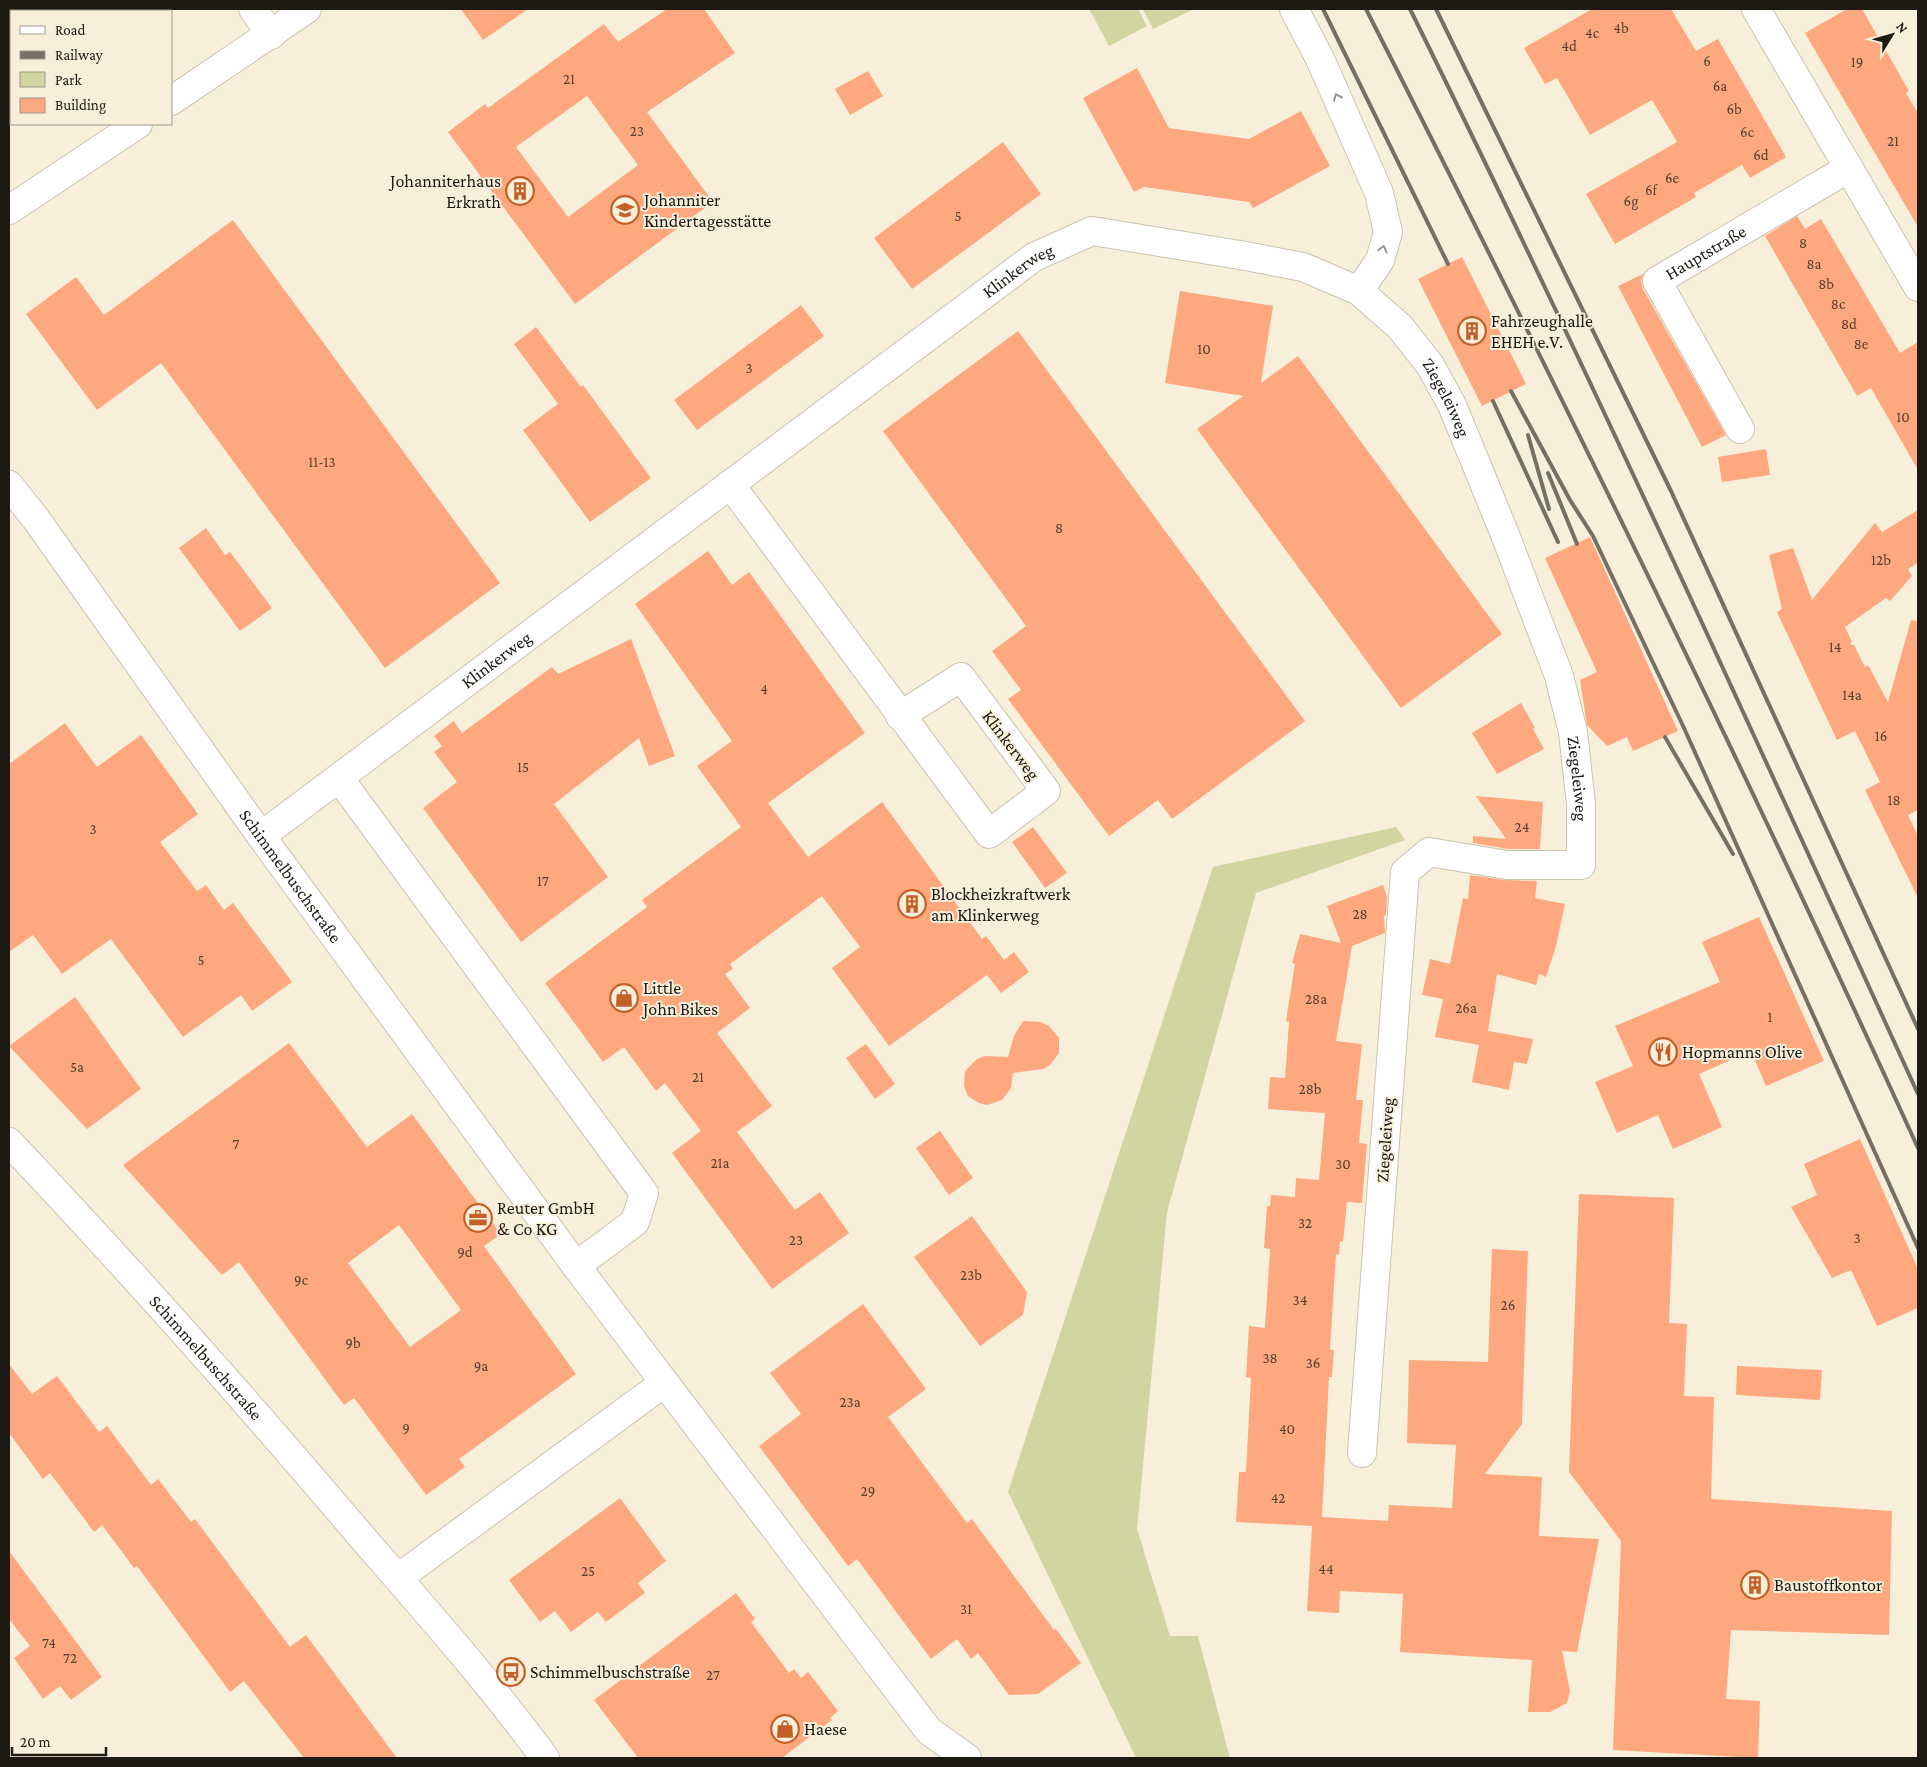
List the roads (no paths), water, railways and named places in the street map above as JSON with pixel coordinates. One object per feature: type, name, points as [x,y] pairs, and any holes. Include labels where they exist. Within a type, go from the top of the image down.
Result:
[{"type":"street","points":[[253,9],[271,35]]},
{"type":"street","points":[[172,100],[307,9]]},
{"type":"street","points":[[1294,9],[1321,61],[1379,193],[1388,232],[1380,260],[1359,290]]},
{"type":"street","points":[[1756,9],[1918,287]]},
{"type":"street","points":[[9,210],[136,125]]},
{"type":"street","name":"Hauptstraße","points":[[1740,429],[1657,281],[1849,168]]},
{"type":"street","name":"Klinkerweg","points":[[261,836],[1034,257],[1092,231],[1303,267],[1359,290]]},
{"type":"street","name":"Ziegeleiweg","points":[[1359,290],[1400,326],[1430,365],[1452,405],[1504,532],[1559,676],[1573,732],[1581,804],[1581,865],[1507,865],[1429,852],[1405,872],[1362,1453]]},
{"type":"street","name":"Klinkerweg","points":[[730,484],[900,716],[989,834],[1046,791],[961,677],[900,716]]},
{"type":"street","name":"Schimmelbuschstraße","points":[[9,485],[36,519],[261,836],[664,1384],[929,1731],[967,1758]]},
{"type":"street","points":[[339,778],[644,1194],[635,1222],[576,1266]]},
{"type":"street","name":"Schimmelbuschstraße","points":[[9,1142],[298,1460],[398,1578],[545,1758]]},
{"type":"street","points":[[398,1578],[664,1384]]},
{"type":"railway","points":[[1323,9],[1448,264]]},
{"type":"railway","points":[[1366,9],[1578,433],[1717,718],[1918,1148]]},
{"type":"railway","points":[[1410,9],[1605,414],[1918,1094]]},
{"type":"railway","points":[[1436,9],[1671,491],[1918,1029]]},
{"type":"railway","points":[[1511,391],[1570,500],[1593,536],[1684,728],[1918,1248]]},
{"type":"railway","points":[[1493,401],[1558,542]]},
{"type":"railway","points":[[1528,435],[1549,509]]},
{"type":"railway","points":[[1548,473],[1577,544]]},
{"type":"railway","points":[[1665,737],[1733,854]]},
{"type":"place","name":"Johanniterhaus Erkrath","points":[[520,191]]},
{"type":"place","name":"Johanniter Kindertagesstätte","points":[[625,210]]},
{"type":"place","name":"Fahrzeughalle EHEH e.V.","points":[[1472,331]]},
{"type":"place","name":"Blockheizkraftwerk am Klinkerweg","points":[[912,904]]},
{"type":"place","name":"Little John Bikes","points":[[624,998]]},
{"type":"place","name":"Hopmanns Olive","points":[[1663,1052]]},
{"type":"place","name":"Reuter GmbH & Co KG","points":[[478,1218]]},
{"type":"place","name":"Baustoffkontor","points":[[1755,1585]]},
{"type":"place","name":"Schimmelbuschstraße","points":[[511,1672]]},
{"type":"place","name":"Haese","points":[[785,1729]]}]
